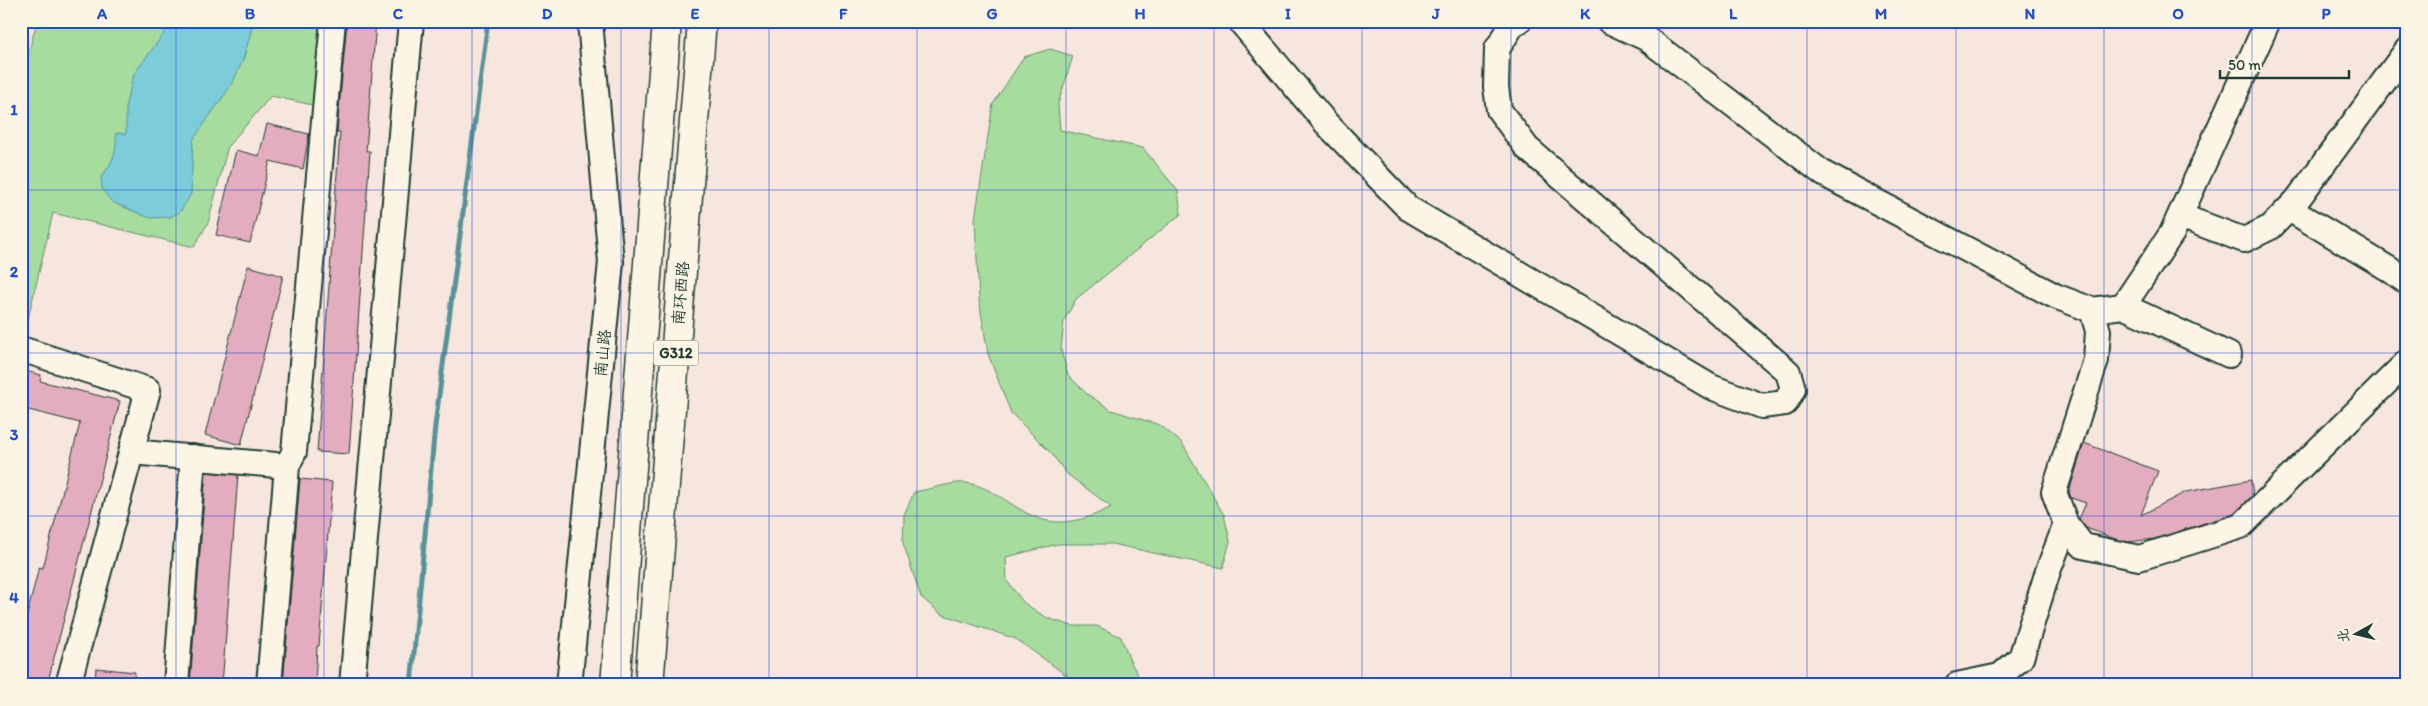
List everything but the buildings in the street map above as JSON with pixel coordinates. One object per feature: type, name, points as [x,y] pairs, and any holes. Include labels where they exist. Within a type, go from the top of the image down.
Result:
[{"type":"highway","name":"G312","points":[[615,685],[666,21]]},
{"type":"highway","name":"南环西路","points":[[649,685],[702,21]]},
{"type":"street","points":[[269,685],[288,466],[294,452],[333,21]]},
{"type":"street","points":[[352,685],[411,21]]},
{"type":"street","name":"南山路","points":[[569,685],[611,262],[590,21]]},
{"type":"street","points":[[1240,21],[1326,124],[1408,208],[1711,387],[1762,406],[1785,403],[1793,389],[1788,372],[1527,148],[1499,110],[1496,87],[1497,49],[1513,24],[1519,21]]},
{"type":"street","points":[[1609,21],[1646,38],[1824,174],[2055,296],[2092,310],[2123,306],[2229,355]]},
{"type":"street","points":[[2123,306],[2172,233],[2268,21]]},
{"type":"street","points":[[2180,216],[2244,240],[2271,227],[2297,200],[2407,50]]},
{"type":"street","points":[[2289,209],[2389,269],[2407,282]]},
{"type":"street","points":[[2092,310],[2098,331],[2096,360],[2054,492],[2066,524],[2083,546],[2139,558],[2241,526],[2407,362]]},
{"type":"street","points":[[21,349],[148,390],[68,685]]},
{"type":"street","points":[[131,452],[288,466]]},
{"type":"street","points":[[176,685],[194,457]]},
{"type":"street","points":[[1957,685],[2000,676],[2021,658],[2048,571],[2066,524]]},
{"type":"green space","points":[[37,21],[326,21],[317,106],[271,96],[228,146],[208,223],[194,247],[53,213],[26,327],[21,326],[21,81]]},
{"type":"green space","points":[[1050,49],[1073,56],[1058,104],[1060,130],[1143,148],[1178,191],[1181,214],[1076,299],[1064,321],[1061,350],[1068,375],[1087,394],[1111,410],[1160,425],[1182,443],[1224,515],[1230,541],[1223,568],[1112,544],[1058,544],[1006,557],[1007,581],[1024,603],[1047,618],[1072,626],[1097,626],[1121,637],[1130,661],[1144,685],[1080,685],[1016,639],[941,614],[921,597],[903,543],[904,515],[914,492],[948,484],[967,483],[976,485],[994,493],[1035,517],[1054,522],[1074,521],[1111,507],[1067,474],[1051,453],[1011,413],[988,354],[979,299],[975,219],[993,104],[1024,57]]},
{"type":"water","points":[[173,21],[254,21],[243,60],[232,84],[193,140],[191,194],[180,212],[170,217],[150,218],[112,202],[102,189],[101,177],[109,167],[113,157],[116,146],[116,133],[126,134],[126,103],[134,74]]},
{"type":"waterway","points":[[411,685],[435,426],[488,21]]}]
